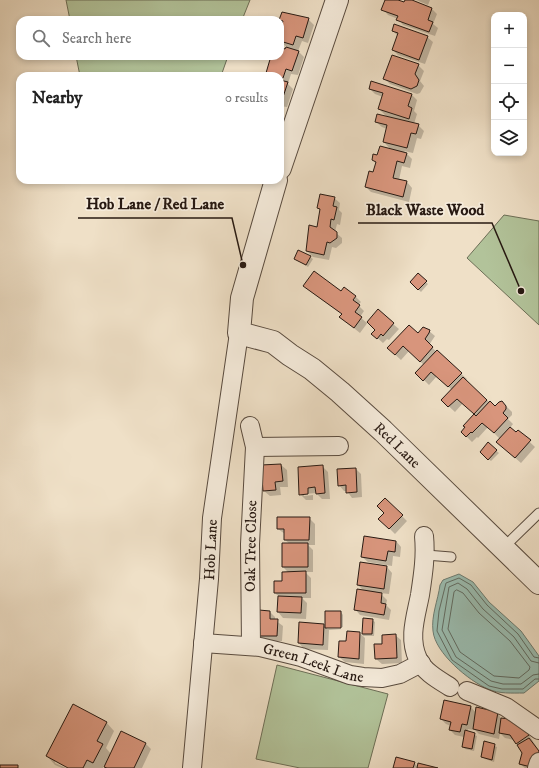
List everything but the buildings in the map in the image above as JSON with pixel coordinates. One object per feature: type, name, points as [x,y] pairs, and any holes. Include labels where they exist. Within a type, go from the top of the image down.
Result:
[{"type":"street","points":[[284,156],[337,0]]},
{"type":"street","points":[[239,333],[242,298],[275,184]]},
{"type":"street","name":"Red Lane","points":[[239,333],[273,342],[312,369],[383,431],[539,583]]},
{"type":"street","name":"Hob Lane","points":[[192,768],[212,518],[239,333]]},
{"type":"street","name":"Oak Tree Close","points":[[250,426],[255,447],[250,544],[251,646]]},
{"type":"street","points":[[255,447],[339,446]]},
{"type":"street","points":[[424,536],[426,555],[413,636],[414,646],[421,663],[436,679],[506,707],[539,730]]},
{"type":"street","name":"Green Leek Lane","points":[[203,643],[251,646],[301,657],[350,675],[364,677],[382,678],[400,674],[421,663]]},
{"type":"street","points":[[537,768],[539,762]]},
{"type":"lane","points":[[503,548],[539,513]]},
{"type":"lane","points":[[426,555],[451,557]]},
{"type":"green space","points":[[66,0],[250,0],[244,16],[69,16]]},
{"type":"green space","points":[[77,60],[227,60],[222,72],[79,72]]},
{"type":"green space","points":[[504,215],[539,221],[539,325],[467,258]]},
{"type":"green space","points":[[277,665],[388,694],[368,768],[300,768],[256,759]]},
{"type":"water","points":[[459,574],[473,582],[489,602],[521,631],[539,656],[539,681],[524,693],[497,692],[480,685],[463,673],[446,657],[435,639],[433,631],[434,614],[440,585],[443,580]]},
{"type":"place","name":"Hob Lane / Red Lane","points":[[243,265]]},
{"type":"place","name":"Black Waste Wood","points":[[521,291]]}]
